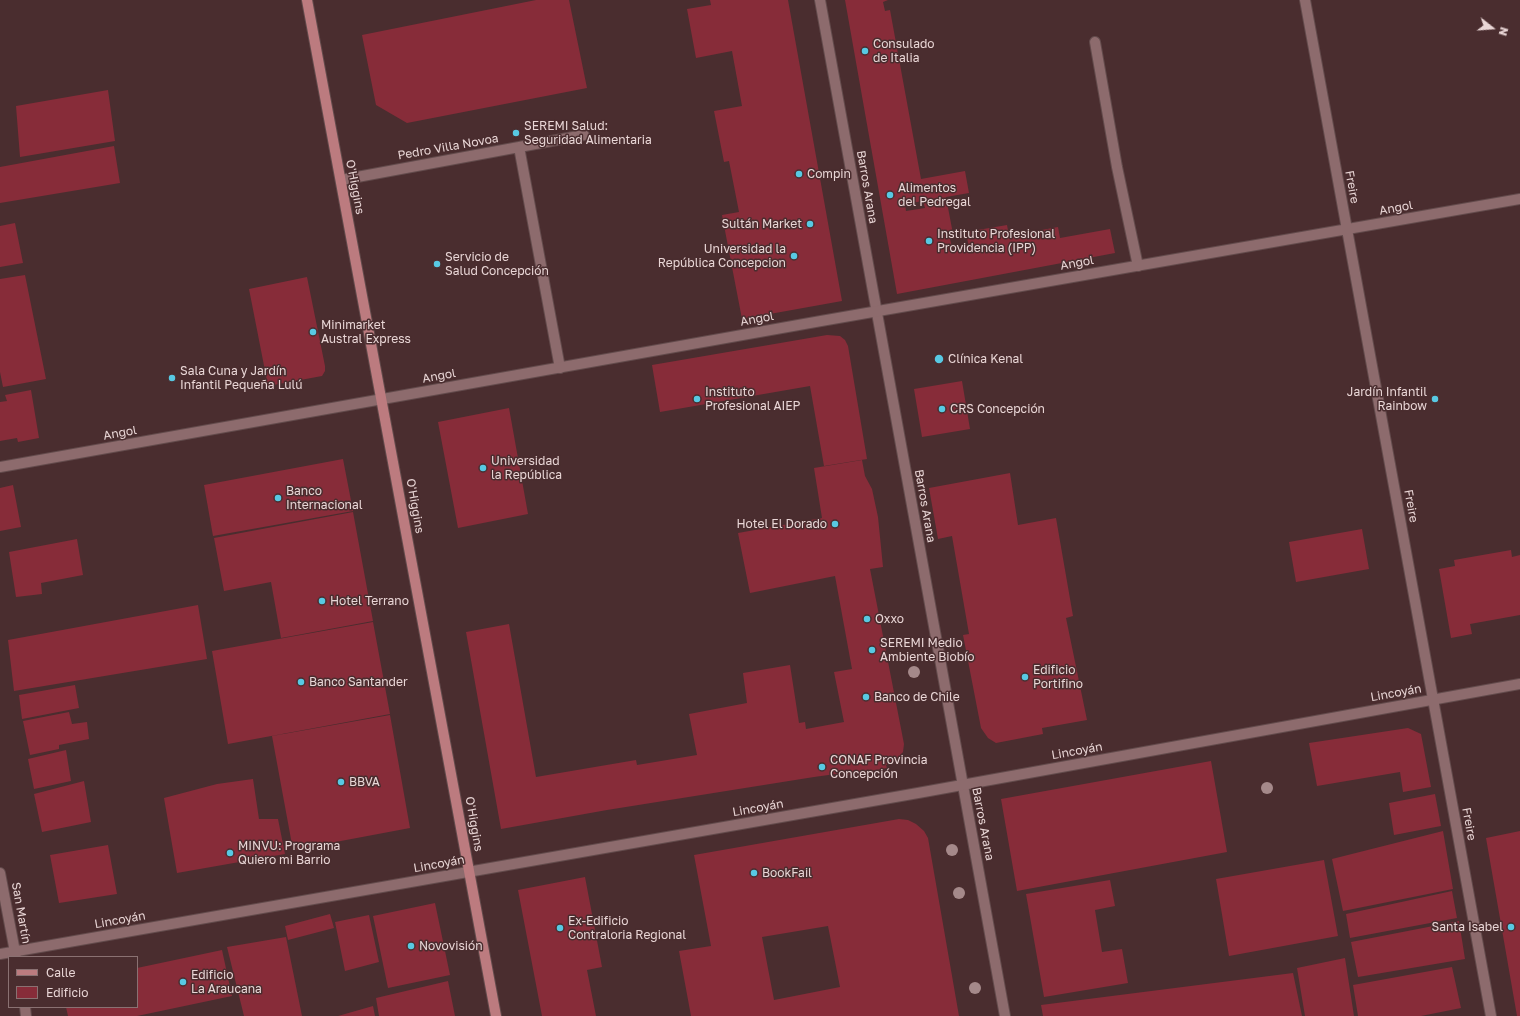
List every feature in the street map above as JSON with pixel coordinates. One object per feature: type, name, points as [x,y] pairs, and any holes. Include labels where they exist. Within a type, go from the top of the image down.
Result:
[{"type":"main road","name":"O'Higgins","points":[[307,0],[496,1016]]},
{"type":"street","name":"Barros Arana","points":[[820,0],[1005,1016]]},
{"type":"street","name":"Freire","points":[[1305,0],[1491,1016]]},
{"type":"street","points":[[1095,42],[1117,167],[1138,266]]},
{"type":"street","name":"Pedro Villa Novoa","points":[[341,180],[584,135]]},
{"type":"street","points":[[519,147],[560,368]]},
{"type":"street","name":"Angol","points":[[0,468],[877,311],[1520,199]]},
{"type":"street","name":"Lincoyán","points":[[0,954],[15,954],[1520,684]]},
{"type":"street","name":"San Martín","points":[[0,873],[15,954]]},
{"type":"building","points":[[536,0],[569,0],[587,88],[407,123],[376,105],[362,35]]},
{"type":"building","points":[[710,0],[788,0],[842,301],[742,319],[722,215],[739,212],[729,161],[724,162],[714,111],[742,106],[732,51],[696,58],[687,9],[711,5]]},
{"type":"building","points":[[845,0],[888,0],[883,2],[885,11],[890,10],[921,179],[965,171],[969,193],[946,197],[953,234],[949,235],[953,251],[969,248],[966,232],[1007,225],[1009,236],[1058,227],[1060,238],[1110,229],[1115,253],[897,294]],"holes":[[[923,201],[925,208],[906,211],[905,204]]]},
{"type":"building","points":[[108,90],[115,141],[20,157],[16,106]]},
{"type":"building","points":[[114,146],[120,183],[0,203],[0,167]]},
{"type":"building","points":[[15,223],[23,263],[0,267],[0,226]]},
{"type":"building","points":[[25,275],[46,379],[3,387],[0,372],[0,279]]},
{"type":"building","points":[[307,277],[325,371],[322,376],[268,386],[249,289]]},
{"type":"building","name":"Instituto Profesional AIEP","points":[[827,335],[840,336],[845,340],[848,346],[867,459],[824,466],[810,386],[660,412],[652,365]]},
{"type":"building","name":"CRS Concepción","points":[[962,381],[970,429],[922,437],[914,389]]},
{"type":"building","points":[[31,390],[39,438],[18,442],[17,438],[0,441],[0,402],[7,401],[5,395]]},
{"type":"building","name":"Universidad la República","points":[[509,408],[528,514],[458,528],[438,422]]},
{"type":"building","name":"Banco Internacional","points":[[343,459],[353,511],[213,536],[204,485]]},
{"type":"building","points":[[862,460],[865,476],[872,489],[878,517],[883,567],[870,569],[904,744],[903,752],[898,758],[886,765],[887,768],[844,776],[843,773],[814,777],[607,810],[501,829],[466,632],[509,624],[536,777],[636,760],[637,765],[697,755],[689,714],[747,703],[743,673],[790,665],[799,723],[805,722],[806,729],[844,722],[834,672],[852,669],[835,576],[750,593],[738,533],[822,518],[814,468]]},
{"type":"building","points":[[1010,473],[1018,525],[1056,518],[1073,616],[1066,618],[1087,720],[1042,728],[1043,734],[996,743],[988,738],[981,728],[963,635],[969,634],[952,536],[938,539],[929,488]]},
{"type":"building","points":[[13,485],[21,527],[0,531],[0,488]]},
{"type":"building","points":[[353,512],[373,621],[281,638],[271,582],[224,591],[214,538]]},
{"type":"building","points":[[1362,529],[1369,569],[1296,582],[1289,542]]},
{"type":"building","points":[[77,539],[83,575],[41,583],[42,594],[16,597],[9,552]]},
{"type":"building","points":[[1511,550],[1512,557],[1520,555],[1520,615],[1470,624],[1472,634],[1451,638],[1439,569],[1455,566],[1454,560]]},
{"type":"building","points":[[198,605],[207,659],[14,691],[8,640]]},
{"type":"building","name":"Banco Santander","points":[[373,622],[390,714],[228,744],[212,651]]},
{"type":"building","points":[[75,685],[79,708],[22,719],[19,695]]},
{"type":"building","points":[[69,712],[72,724],[87,722],[89,739],[59,745],[59,749],[30,755],[23,721]]},
{"type":"building","name":"BBVA","points":[[390,715],[410,828],[293,850],[272,736]]},
{"type":"building","points":[[1408,728],[1421,734],[1431,787],[1403,792],[1400,772],[1317,786],[1309,743]]},
{"type":"building","points":[[66,750],[71,781],[34,789],[28,759]]},
{"type":"building","points":[[1211,761],[1227,852],[1017,891],[1001,799]]},
{"type":"building","points":[[253,779],[259,819],[278,819],[285,854],[177,873],[164,798],[217,784]]},
{"type":"building","points":[[84,781],[91,822],[42,832],[34,794]]},
{"type":"building","points":[[1435,794],[1441,826],[1394,835],[1389,803]]},
{"type":"building","points":[[899,819],[908,820],[916,824],[924,831],[928,838],[959,1016],[691,1016],[679,951],[711,946],[694,855]],"holes":[[[828,926],[840,987],[774,1000],[762,937]]]},
{"type":"building","points":[[1443,831],[1453,889],[1343,911],[1332,859]]},
{"type":"building","name":"Santa Isabel","points":[[1520,831],[1520,1016],[1517,1016],[1486,838]]},
{"type":"building","points":[[108,845],[117,894],[59,903],[50,855]]},
{"type":"building","points":[[1324,860],[1338,936],[1229,956],[1216,879]]},
{"type":"building","name":"Ex-Edificio Contraloria Regional","points":[[585,877],[602,967],[587,970],[596,1016],[542,1016],[518,890]]},
{"type":"building","points":[[1110,880],[1115,906],[1095,910],[1102,952],[1122,949],[1128,983],[1044,997],[1026,894]]},
{"type":"building","points":[[1452,891],[1457,918],[1350,938],[1346,914]]},
{"type":"building","name":"Novovisión","points":[[435,903],[450,975],[388,988],[373,916]]},
{"type":"building","points":[[330,914],[334,928],[288,940],[285,926]]},
{"type":"building","points":[[369,915],[379,962],[345,971],[335,922]]},
{"type":"building","points":[[1459,921],[1465,959],[1358,977],[1351,942]]},
{"type":"building","points":[[286,937],[302,1016],[244,1016],[227,947]]},
{"type":"building","name":"Edificio La Araucana","points":[[222,950],[232,996],[137,1016],[68,1016],[66,1008],[138,1008],[138,968]]},
{"type":"building","points":[[1345,958],[1354,1016],[1305,1016],[1297,968]]},
{"type":"building","points":[[1452,967],[1461,1008],[1421,1016],[1358,1016],[1353,985]]},
{"type":"building","points":[[1293,973],[1302,1016],[1043,1016],[1041,1005]]},
{"type":"building","points":[[448,981],[455,1016],[379,1016],[376,998]]},
{"type":"building","points":[[373,1006],[375,1016],[338,1016]]},
{"type":"place","name":"Consulado de Italia","points":[[865,51]]},
{"type":"place","name":"SEREMI Salud: Seguridad Alimentaria","points":[[516,133]]},
{"type":"place","name":"Compin","points":[[799,174]]},
{"type":"place","name":"Alimentos del Pedregal","points":[[890,195]]},
{"type":"place","name":"Sultán Market","points":[[810,224]]},
{"type":"place","name":"Instituto Profesional Providencia (IPP)","points":[[929,241]]},
{"type":"place","name":"Universidad la República Concepcion","points":[[794,256]]},
{"type":"place","name":"Servicio de Salud Concepción","points":[[437,264]]},
{"type":"place","name":"Minimarket Austral Express","points":[[313,332]]},
{"type":"place","name":"Clínica Kenal","points":[[939,359]]},
{"type":"place","name":"Sala Cuna y Jardín Infantil Pequeña Lulú","points":[[172,378]]},
{"type":"place","name":"Instituto Profesional AIEP","points":[[697,399]]},
{"type":"place","name":"Jardín Infantil Rainbow","points":[[1435,399]]},
{"type":"place","name":"CRS Concepción","points":[[942,409]]},
{"type":"place","name":"Universidad la República","points":[[483,468]]},
{"type":"place","name":"Banco Internacional","points":[[278,498]]},
{"type":"place","name":"Hotel El Dorado","points":[[835,524]]},
{"type":"place","name":"Hotel Terrano","points":[[322,601]]},
{"type":"place","name":"Oxxo","points":[[867,619]]},
{"type":"place","name":"SEREMI Medio Ambiente Biobío","points":[[872,650]]},
{"type":"place","name":"Edificio Portifino","points":[[1025,677]]},
{"type":"place","name":"Banco Santander","points":[[301,682]]},
{"type":"place","name":"Banco de Chile","points":[[866,697]]},
{"type":"place","name":"CONAF Provincia Concepción","points":[[822,767]]},
{"type":"place","name":"BBVA","points":[[341,782]]},
{"type":"place","name":"MINVU: Programa Quiero mi Barrio","points":[[230,853]]},
{"type":"place","name":"BookFail","points":[[754,873]]},
{"type":"place","name":"Santa Isabel","points":[[1511,927]]},
{"type":"place","name":"Ex-Edificio Contraloria Regional","points":[[560,928]]},
{"type":"place","name":"Novovisión","points":[[411,946]]},
{"type":"place","name":"Edificio La Araucana","points":[[183,982]]}]
